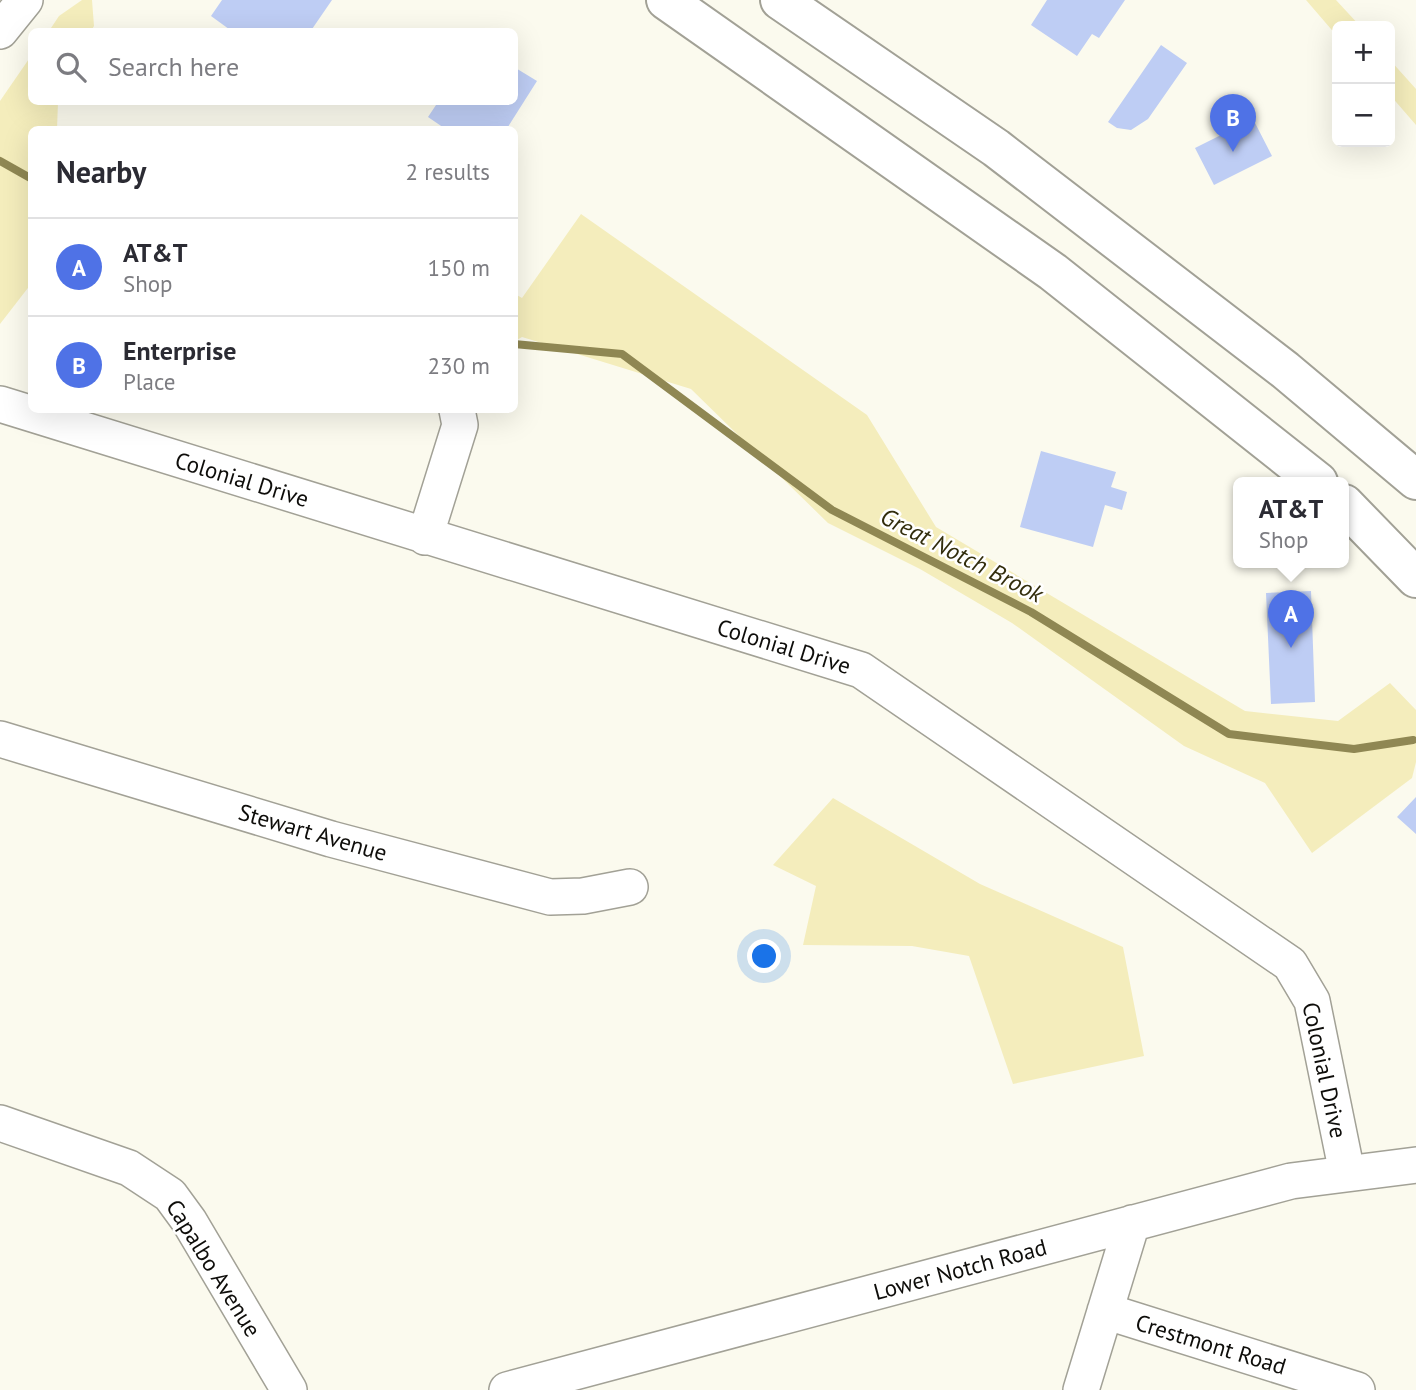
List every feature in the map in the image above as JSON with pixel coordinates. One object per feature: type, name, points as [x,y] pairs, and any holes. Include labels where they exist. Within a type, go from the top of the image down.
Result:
[{"type":"highway","points":[[666,0],[1053,272],[1312,477]]},
{"type":"highway","points":[[780,0],[996,148],[1285,370],[1416,480]]},
{"type":"highway","points":[[1349,511],[1416,578]]},
{"type":"street","name":"Colonial Drive","points":[[0,404],[28,413]]},
{"type":"street","name":"Colonial Drive","points":[[29,413],[860,670],[1290,964],[1312,1001],[1347,1173]]},
{"type":"street","points":[[425,537],[460,425],[458,413]]},
{"type":"street","name":"Stewart Avenue","points":[[0,739],[331,839],[550,897],[583,896],[630,887]]},
{"type":"street","name":"Capalbo Avenue","points":[[0,1124],[129,1168],[170,1195],[189,1221],[289,1390]]},
{"type":"street","name":"Lower Notch Road","points":[[507,1390],[1291,1181],[1416,1165]]},
{"type":"street","points":[[1081,1390],[1132,1223]]},
{"type":"street","name":"Crestmont Road","points":[[1105,1311],[1357,1390]]},
{"type":"shaded area","points":[[82,0],[92,0],[93,28],[51,28],[59,16]]},
{"type":"shaded area","points":[[1306,0],[1336,0],[1355,21],[1332,21],[1332,30]]},
{"type":"shaded area","points":[[28,60],[28,105],[58,105],[57,126],[28,126],[28,288],[0,324],[0,101]]},
{"type":"shaded area","points":[[1395,66],[1416,89],[1416,125],[1395,101]]},
{"type":"shaded area","points":[[581,214],[867,415],[936,527],[1245,711],[1338,721],[1390,683],[1416,710],[1416,762],[1412,778],[1312,853],[1265,783],[1184,746],[1012,623],[920,569],[828,523],[691,389],[522,337],[518,339],[518,296],[522,298]]},
{"type":"shaded area","points":[[833,798],[980,884],[1123,947],[1144,1056],[1013,1084],[969,956],[912,946],[803,945],[816,886],[773,865]]},
{"type":"building","points":[[222,0],[332,0],[313,28],[228,28],[211,16]]},
{"type":"building","points":[[1047,0],[1125,0],[1099,38],[1092,34],[1077,56],[1031,25]]},
{"type":"building","points":[[1161,45],[1187,63],[1148,119],[1131,130],[1117,128],[1108,122]]},
{"type":"building","points":[[518,69],[537,81],[509,126],[441,126],[428,117],[436,105],[518,105]]},
{"type":"building","points":[[1253,119],[1272,156],[1214,185],[1195,148]]},
{"type":"building","points":[[1041,451],[1116,472],[1111,487],[1127,492],[1122,510],[1105,505],[1093,547],[1020,527]]},
{"type":"building","points":[[1311,591],[1315,702],[1271,704],[1266,593]]},
{"type":"building","points":[[1416,797],[1416,834],[1397,817]]},
{"type":"waterway","name":"Great Notch Brook","points":[[0,161],[28,177]]},
{"type":"waterway","name":"Great Notch Brook","points":[[518,344],[622,354],[832,510],[1031,612],[1229,734],[1354,749],[1413,740]]},
{"type":"place","name":"Enterprise","points":[[1233,152]]},
{"type":"place","name":"AT&T","points":[[1291,648]]}]
